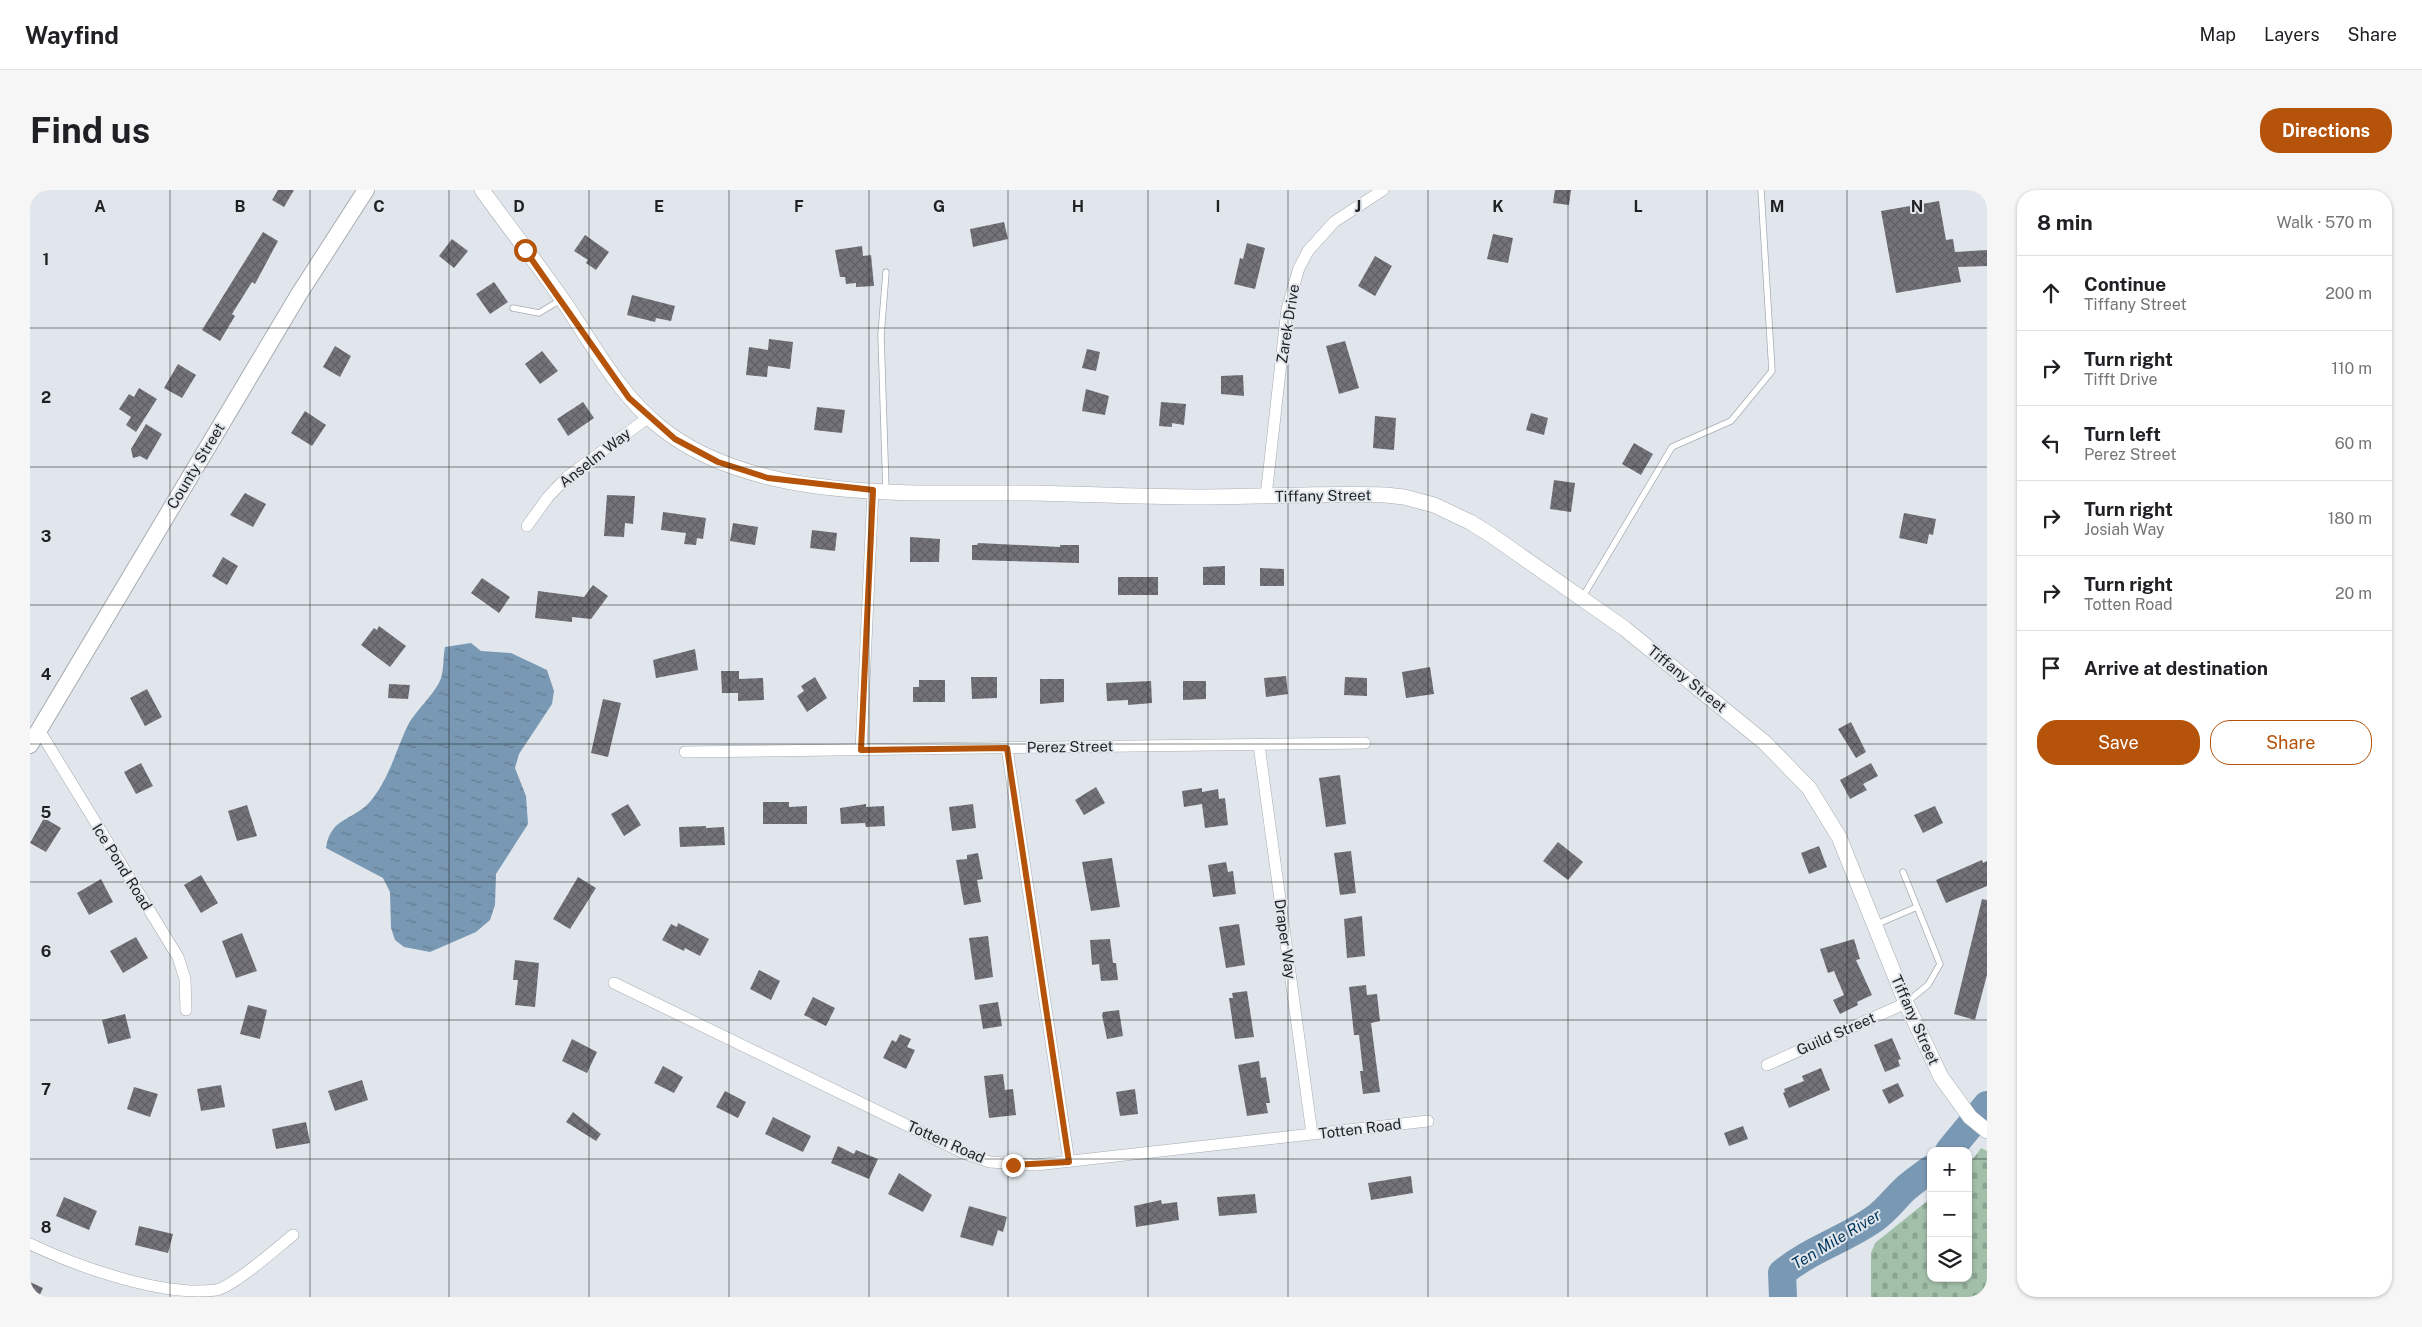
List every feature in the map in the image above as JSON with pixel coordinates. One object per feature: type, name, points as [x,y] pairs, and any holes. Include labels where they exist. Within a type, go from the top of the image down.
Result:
[{"type":"main road","name":"County Street","points":[[30,745],[294,302],[366,190]]},
{"type":"street","name":"Tiffany Street","points":[[482,190],[562,299],[629,398],[675,439],[696,451],[740,470],[793,482],[941,494],[1386,495],[1404,497],[1434,505],[1470,522],[1624,628],[1764,742],[1809,788],[1839,837],[1906,1003],[1941,1078],[1960,1106],[1986,1130]]},
{"type":"street","name":"Zarek Drive","points":[[1266,496],[1287,309],[1299,268],[1308,251],[1334,222],[1383,190]]},
{"type":"street","name":"Anselm Way","points":[[527,526],[548,497],[566,477],[649,417]]},
{"type":"street","points":[[861,750],[879,490]]},
{"type":"street","name":"Ice Pond Road","points":[[38,730],[178,957],[185,979],[186,1010]]},
{"type":"street","name":"Perez Street","points":[[685,752],[1365,743]]},
{"type":"street","name":"Draper Way","points":[[1259,745],[1312,1134]]},
{"type":"street","points":[[1007,748],[1069,1162]]},
{"type":"street","name":"Totten Road","points":[[614,983],[966,1154],[990,1162],[1013,1165],[1069,1162],[1428,1121]]},
{"type":"street","name":"Guild Street","points":[[1767,1065],[1906,1003]]},
{"type":"street","points":[[30,1244],[59,1258],[118,1278],[175,1292],[219,1294],[259,1264],[292,1235]]},
{"type":"lane","points":[[1582,598],[1672,447],[1731,421],[1772,371],[1761,190]]},
{"type":"lane","points":[[879,490],[882,335],[886,272]]},
{"type":"lane","points":[[513,308],[539,313],[562,299]]},
{"type":"lane","points":[[1903,872],[1940,964],[1928,985],[1906,1003]]},
{"type":"lane","points":[[1875,925],[1918,907]]},
{"type":"green space","points":[[1981,1148],[1987,1151],[1987,1297],[1871,1297],[1871,1253],[1875,1243],[1927,1201],[1927,1282],[1972,1282],[1972,1160]]},
{"type":"water","points":[[471,643],[481,651],[511,653],[547,670],[554,691],[552,704],[519,754],[515,768],[526,796],[528,824],[496,874],[495,905],[490,920],[476,932],[430,952],[404,947],[395,940],[391,928],[390,892],[383,878],[326,848],[329,837],[338,824],[366,806],[379,790],[408,725],[438,684],[442,674],[445,647]]},
{"type":"building","points":[[278,190],[294,190],[284,207],[272,200]]},
{"type":"building","points":[[1555,190],[1571,190],[1569,205],[1553,203]]},
{"type":"building","points":[[1939,201],[1946,240],[1953,239],[1955,252],[1987,250],[1987,266],[1958,267],[1961,282],[1896,293],[1881,211]]},
{"type":"building","points":[[1004,222],[1008,239],[973,247],[970,229]]},
{"type":"building","points":[[263,232],[278,241],[255,284],[252,282],[232,314],[235,316],[220,341],[202,330]]},
{"type":"building","points":[[1493,234],[1513,238],[1508,263],[1487,259]]},
{"type":"building","points":[[585,235],[609,252],[596,270],[586,263],[588,260],[574,251]]},
{"type":"building","points":[[452,239],[468,251],[454,268],[439,256]]},
{"type":"building","points":[[1247,243],[1265,248],[1255,289],[1234,284],[1240,258],[1243,259]]},
{"type":"building","points":[[862,246],[863,256],[871,255],[874,286],[856,287],[856,283],[846,284],[845,277],[840,277],[835,250]]},
{"type":"building","points":[[1375,256],[1392,266],[1375,296],[1358,286]]},
{"type":"building","points":[[494,282],[508,302],[490,314],[476,294]]},
{"type":"building","points":[[632,295],[675,306],[671,321],[656,318],[655,322],[627,315]]},
{"type":"building","points":[[769,339],[793,342],[790,369],[768,366],[767,377],[746,375],[749,347],[768,350]]},
{"type":"building","points":[[1345,341],[1359,388],[1339,394],[1326,346]]},
{"type":"building","points":[[335,346],[351,356],[340,377],[323,367]]},
{"type":"building","points":[[1087,349],[1100,352],[1096,371],[1082,368]]},
{"type":"building","points":[[542,351],[558,371],[540,384],[525,364]]},
{"type":"building","points":[[178,364],[196,375],[182,398],[164,388]]},
{"type":"building","points":[[1243,375],[1244,396],[1221,394],[1221,376]]},
{"type":"building","points":[[139,388],[157,399],[136,432],[126,425],[131,417],[119,409],[129,394],[134,397]]},
{"type":"building","points":[[1086,389],[1109,396],[1105,415],[1082,411]]},
{"type":"building","points":[[583,402],[594,418],[568,436],[557,419]]},
{"type":"building","points":[[1161,402],[1186,404],[1184,425],[1172,423],[1172,427],[1159,426]]},
{"type":"building","points":[[817,407],[845,410],[842,433],[814,430]]},
{"type":"building","points":[[305,411],[326,425],[312,446],[291,433]]},
{"type":"building","points":[[1531,413],[1548,418],[1544,435],[1526,430]]},
{"type":"building","points":[[1375,416],[1396,418],[1394,450],[1373,448]]},
{"type":"building","points":[[146,424],[162,434],[147,460],[140,456],[133,458],[131,449]]},
{"type":"building","points":[[1634,443],[1653,454],[1641,475],[1622,464]]},
{"type":"building","points":[[1554,480],[1575,483],[1571,512],[1550,509]]},
{"type":"building","points":[[245,493],[266,504],[253,527],[230,515]]},
{"type":"building","points":[[607,495],[635,496],[633,524],[625,523],[624,537],[604,536]]},
{"type":"building","points":[[663,512],[706,518],[703,539],[697,538],[696,545],[684,544],[686,533],[661,530]]},
{"type":"building","points":[[1904,513],[1936,519],[1933,535],[1929,534],[1927,544],[1899,538]]},
{"type":"building","points":[[733,523],[758,527],[755,545],[730,541]]},
{"type":"building","points":[[812,530],[837,533],[835,551],[810,548]]},
{"type":"building","points":[[910,537],[940,539],[939,562],[910,562]]},
{"type":"building","points":[[978,543],[1060,547],[1060,545],[1079,545],[1079,563],[972,560],[972,545],[977,545]]},
{"type":"building","points":[[223,557],[238,566],[227,585],[212,576]]},
{"type":"building","points":[[1225,566],[1225,585],[1203,585],[1203,567]]},
{"type":"building","points":[[1260,568],[1284,569],[1284,586],[1260,586]]},
{"type":"building","points":[[1118,577],[1158,577],[1158,595],[1118,595]]},
{"type":"building","points":[[482,578],[510,597],[499,613],[471,593]]},
{"type":"building","points":[[593,585],[608,596],[591,619],[572,617],[572,622],[535,618],[538,591],[584,597]]},
{"type":"building","points":[[379,626],[406,646],[390,667],[361,645],[374,628],[377,630]]},
{"type":"building","points":[[695,649],[698,670],[656,678],[653,660]]},
{"type":"building","points":[[1430,667],[1434,694],[1406,698],[1402,672]]},
{"type":"building","points":[[721,671],[739,671],[739,679],[763,678],[764,700],[738,701],[738,693],[722,693]]},
{"type":"building","points":[[1286,676],[1288,694],[1266,697],[1264,678]]},
{"type":"building","points":[[815,677],[827,698],[807,712],[797,696],[804,691],[801,686]]},
{"type":"building","points":[[971,677],[997,677],[997,698],[972,699]]},
{"type":"building","points":[[1345,677],[1367,678],[1367,696],[1344,695]]},
{"type":"building","points":[[1040,679],[1064,679],[1064,702],[1040,704]]},
{"type":"building","points":[[919,680],[945,680],[945,702],[913,702],[913,687],[919,687]]},
{"type":"building","points":[[1151,681],[1152,703],[1128,705],[1128,700],[1107,701],[1106,683]]},
{"type":"building","points":[[1183,681],[1206,681],[1206,699],[1183,700]]},
{"type":"building","points":[[389,684],[410,685],[408,699],[388,698]]},
{"type":"building","points":[[147,689],[162,717],[145,726],[130,698]]},
{"type":"building","points":[[603,699],[621,703],[608,757],[591,753]]},
{"type":"building","points":[[1851,722],[1866,752],[1856,758],[1838,729]]},
{"type":"building","points":[[141,763],[153,786],[136,794],[124,772]]},
{"type":"building","points":[[1871,763],[1878,776],[1863,784],[1867,790],[1850,799],[1840,780]]},
{"type":"building","points":[[1340,775],[1346,824],[1326,827],[1319,778]]},
{"type":"building","points":[[1096,787],[1105,803],[1084,815],[1075,800]]},
{"type":"building","points":[[1202,788],[1202,792],[1218,789],[1219,799],[1225,798],[1228,825],[1205,828],[1202,804],[1184,807],[1182,791]]},
{"type":"building","points":[[763,802],[789,802],[789,807],[807,806],[807,824],[763,824]]},
{"type":"building","points":[[628,804],[641,825],[624,836],[611,814]]},
{"type":"building","points":[[866,804],[866,807],[884,806],[885,826],[866,827],[865,823],[841,824],[840,808]]},
{"type":"building","points":[[973,804],[976,828],[952,831],[949,807]]},
{"type":"building","points":[[247,805],[257,836],[237,841],[228,811]]},
{"type":"building","points":[[1935,806],[1943,823],[1923,833],[1914,815]]},
{"type":"building","points":[[44,818],[61,828],[46,852],[30,843]]},
{"type":"building","points":[[706,826],[706,828],[724,827],[725,845],[680,847],[679,827]]},
{"type":"building","points":[[1558,842],[1583,862],[1568,880],[1543,861]]},
{"type":"building","points":[[1819,846],[1827,867],[1809,874],[1801,853]]},
{"type":"building","points":[[1351,851],[1356,893],[1340,895],[1334,853]]},
{"type":"building","points":[[978,853],[983,879],[977,880],[981,902],[964,905],[956,860],[967,859],[967,855]]},
{"type":"building","points":[[1112,858],[1120,907],[1091,911],[1082,862]]},
{"type":"building","points":[[1982,860],[1983,863],[1987,861],[1987,886],[1946,903],[1936,880]]},
{"type":"building","points":[[1226,862],[1228,872],[1233,871],[1236,894],[1213,897],[1208,865]]},
{"type":"building","points":[[201,875],[218,903],[201,913],[184,885]]},
{"type":"building","points":[[578,877],[596,888],[570,929],[553,919]]},
{"type":"building","points":[[101,879],[113,902],[89,915],[77,893]]},
{"type":"building","points":[[1982,899],[1987,900],[1987,975],[1975,1020],[1954,1014]]},
{"type":"building","points":[[1362,916],[1365,956],[1347,958],[1344,919]]},
{"type":"building","points":[[678,923],[709,939],[700,956],[685,948],[684,951],[662,940],[671,924],[677,927]]},
{"type":"building","points":[[1239,924],[1245,965],[1226,968],[1219,927]]},
{"type":"building","points":[[242,933],[257,971],[236,978],[222,941]]},
{"type":"building","points":[[988,936],[993,977],[975,980],[969,938]]},
{"type":"building","points":[[136,937],[148,958],[123,973],[110,951]]},
{"type":"building","points":[[1110,939],[1113,963],[1116,963],[1118,980],[1101,981],[1099,964],[1092,965],[1090,940]]},
{"type":"building","points":[[1854,939],[1860,959],[1856,960],[1872,995],[1857,1002],[1858,1005],[1840,1014],[1833,1000],[1844,995],[1834,971],[1828,973],[1820,949]]},
{"type":"building","points":[[515,960],[539,963],[535,1007],[515,1005],[518,980],[513,980]]},
{"type":"building","points":[[759,970],[780,981],[771,1000],[750,989]]},
{"type":"building","points":[[1366,985],[1367,995],[1377,994],[1380,1021],[1371,1023],[1380,1092],[1363,1094],[1360,1071],[1363,1071],[1359,1035],[1354,1035],[1349,987]]},
{"type":"building","points":[[1247,991],[1254,1037],[1235,1039],[1229,998],[1233,998],[1232,993]]},
{"type":"building","points":[[813,997],[835,1008],[826,1026],[804,1015]]},
{"type":"building","points":[[998,1002],[1002,1026],[983,1029],[979,1005]]},
{"type":"building","points":[[248,1005],[267,1010],[260,1039],[240,1034]]},
{"type":"building","points":[[1119,1010],[1123,1036],[1107,1039],[1103,1012]]},
{"type":"building","points":[[125,1014],[131,1038],[108,1044],[102,1020]]},
{"type":"building","points":[[900,1034],[911,1039],[907,1047],[915,1050],[906,1069],[883,1058],[892,1040],[896,1042]]},
{"type":"building","points":[[1892,1038],[1901,1059],[1898,1060],[1900,1066],[1885,1072],[1874,1045]]},
{"type":"building","points":[[572,1039],[597,1052],[587,1073],[562,1061]]},
{"type":"building","points":[[1259,1061],[1261,1078],[1266,1077],[1270,1103],[1266,1103],[1268,1113],[1247,1116],[1238,1065]]},
{"type":"building","points":[[663,1066],[683,1077],[674,1093],[654,1083]]},
{"type":"building","points":[[1821,1068],[1830,1090],[1789,1108],[1783,1093],[1785,1092],[1784,1089],[1804,1081],[1802,1076]]},
{"type":"building","points":[[1003,1074],[1005,1090],[1013,1089],[1016,1115],[989,1118],[984,1076]]},
{"type":"building","points":[[362,1080],[368,1100],[335,1111],[328,1091]]},
{"type":"building","points":[[1898,1083],[1904,1096],[1889,1104],[1882,1090]]},
{"type":"building","points":[[221,1085],[225,1107],[201,1111],[197,1089]]},
{"type":"building","points":[[134,1087],[158,1094],[150,1117],[127,1109]]},
{"type":"building","points":[[1135,1089],[1138,1114],[1120,1116],[1116,1092]]},
{"type":"building","points":[[725,1091],[746,1102],[738,1118],[716,1107]]},
{"type":"building","points":[[573,1112],[601,1134],[596,1141],[566,1122]]},
{"type":"building","points":[[773,1117],[811,1136],[803,1152],[765,1134]]},
{"type":"building","points":[[306,1122],[310,1143],[276,1149],[272,1129]]},
{"type":"building","points":[[1743,1126],[1748,1139],[1729,1146],[1724,1133]]},
{"type":"building","points":[[838,1146],[854,1154],[856,1150],[878,1159],[869,1179],[831,1163]]},
{"type":"building","points":[[899,1173],[932,1195],[923,1212],[888,1194]]},
{"type":"building","points":[[1411,1176],[1413,1193],[1371,1200],[1368,1183]]},
{"type":"building","points":[[1255,1194],[1257,1213],[1219,1216],[1217,1197]]},
{"type":"building","points":[[64,1197],[97,1211],[89,1230],[56,1216]]},
{"type":"building","points":[[1161,1200],[1162,1204],[1177,1202],[1179,1220],[1136,1227],[1134,1206]]},
{"type":"building","points":[[969,1206],[1007,1217],[1003,1232],[998,1230],[993,1246],[960,1237]]},
{"type":"building","points":[[139,1226],[173,1234],[168,1253],[135,1245]]},
{"type":"building","points":[[30,1282],[43,1288],[39,1297],[30,1297]]},
{"type":"waterway","name":"Ten Mile River","points":[[1952,1147],[1987,1105]]},
{"type":"waterway","name":"Ten Mile River","points":[[1783,1297],[1782,1273],[1815,1251],[1874,1219],[1906,1188],[1927,1172]]},
{"type":"route","points":[[525,250],[566,305],[629,398],[657,425],[675,439],[718,462],[768,478],[842,488],[873,490],[861,750],[1007,748],[1069,1162],[1013,1165]]}]
